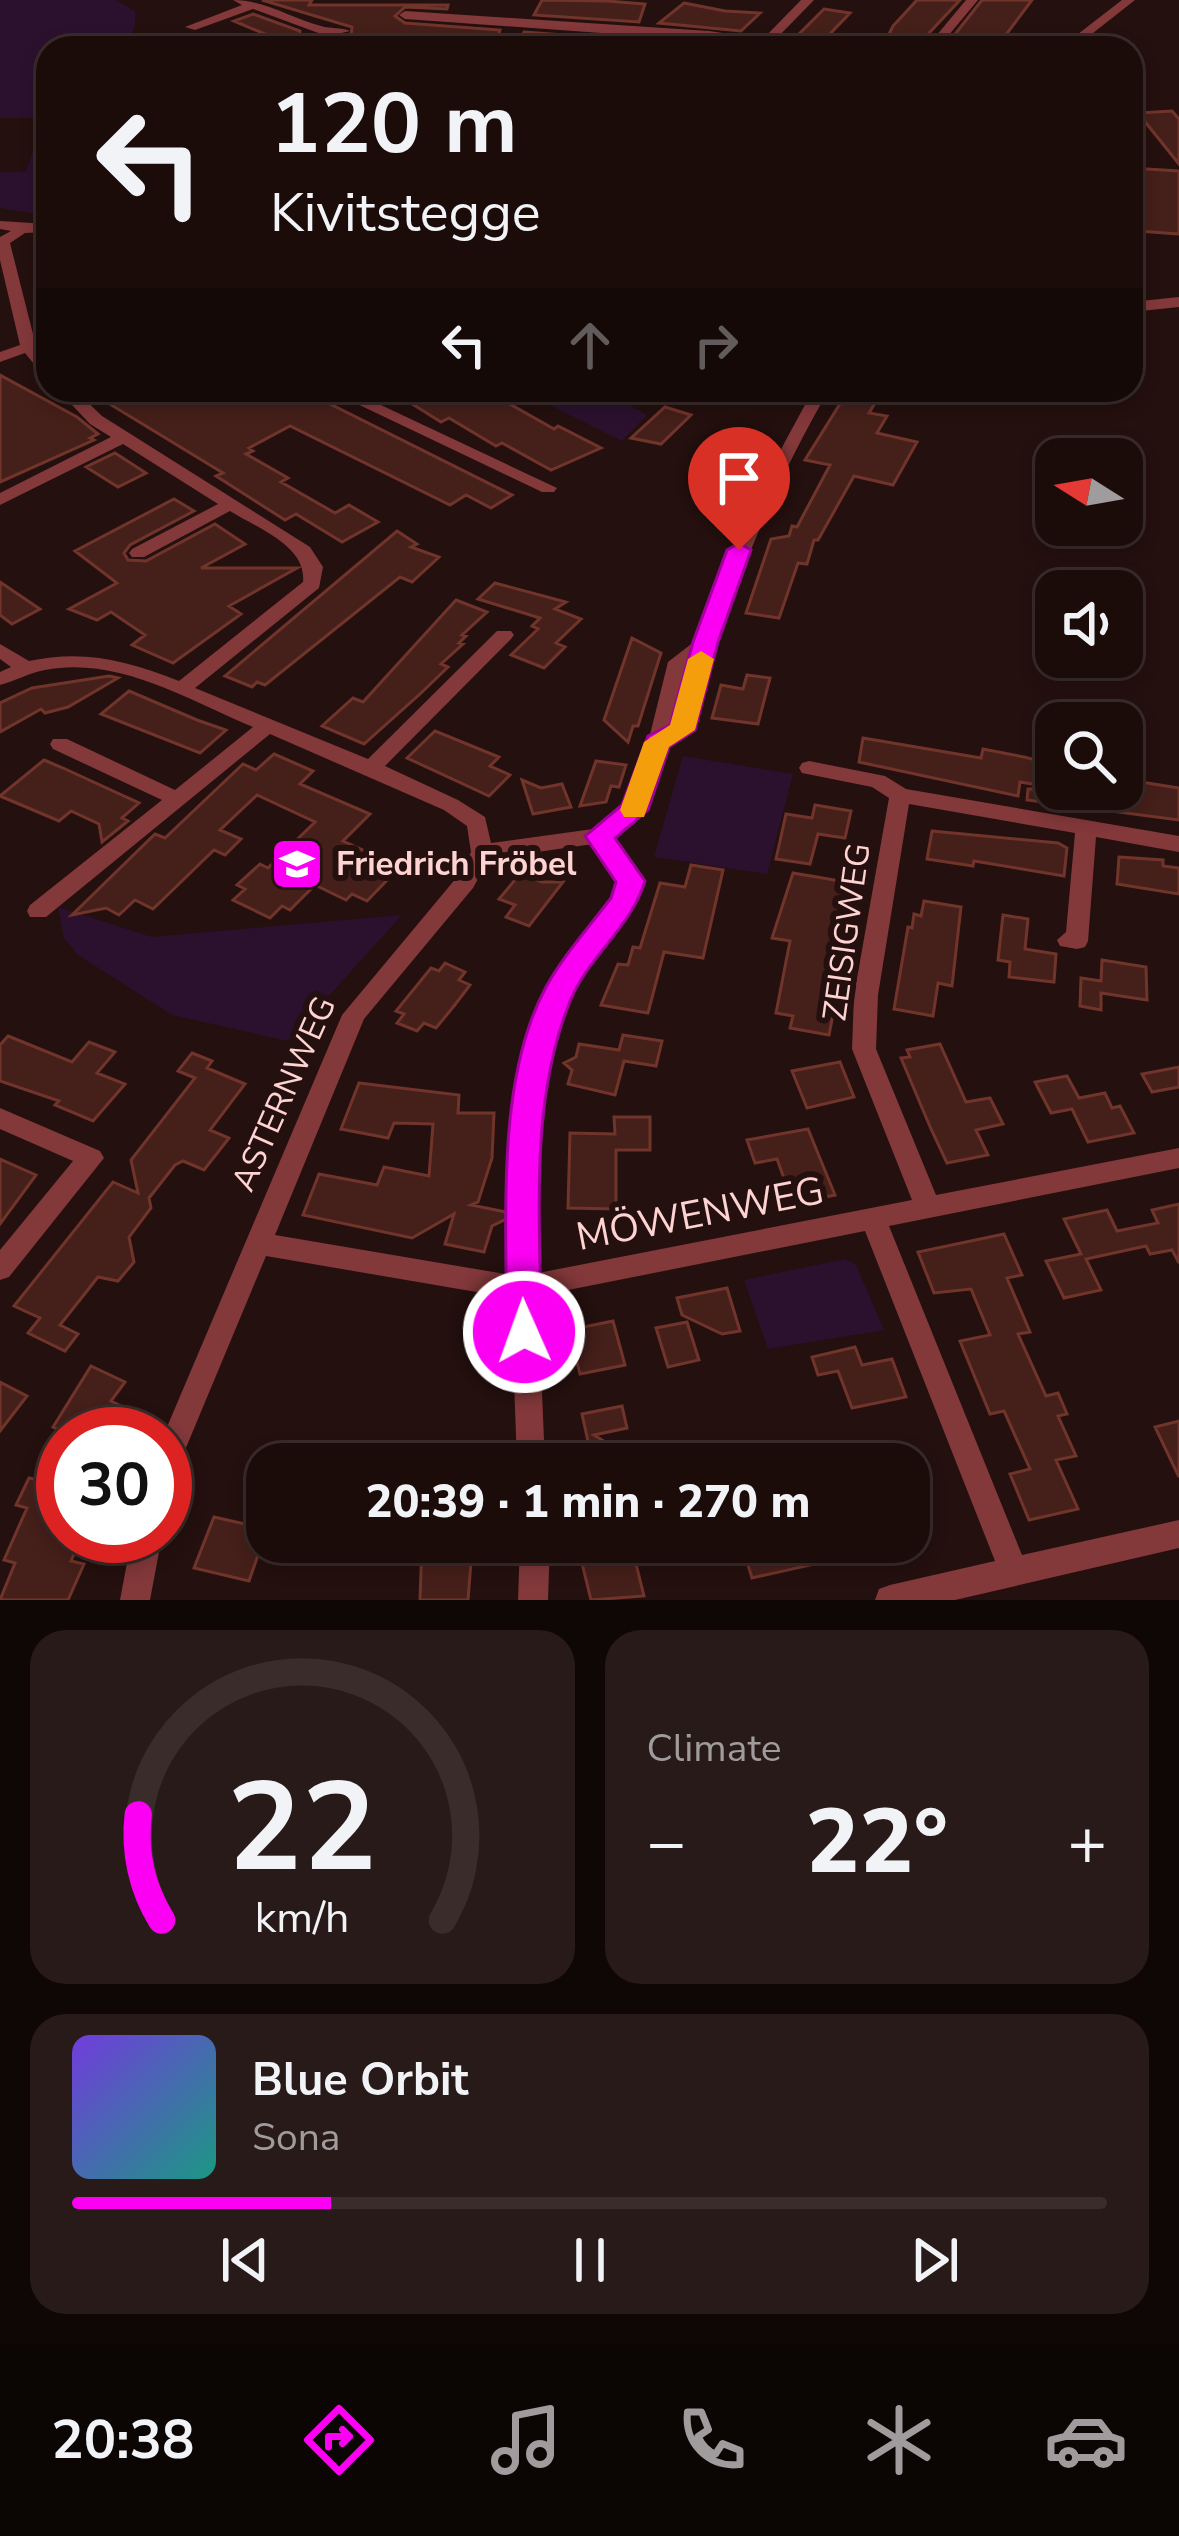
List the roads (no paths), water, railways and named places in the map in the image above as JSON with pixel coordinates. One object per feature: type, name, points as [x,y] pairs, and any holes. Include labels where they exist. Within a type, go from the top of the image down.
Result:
[{"type":"street","points":[[464,18],[469,0]]},
{"type":"street","points":[[774,36],[808,0]]},
{"type":"street","points":[[942,36],[972,0]]},
{"type":"street","points":[[1082,36],[1129,0]]},
{"type":"street","points":[[191,27],[246,3],[327,36]]},
{"type":"street","points":[[405,15],[642,36]]},
{"type":"street","points":[[36,228],[18,229],[17,236],[1,237],[28,347],[36,357]]},
{"type":"street","points":[[1143,306],[1179,302]]},
{"type":"street","points":[[0,357],[28,347]]},
{"type":"street","points":[[78,402],[96,420],[304,551],[314,567],[311,584],[183,688]]},
{"type":"street","points":[[362,402],[548,488]]},
{"type":"street","points":[[0,679],[24,667],[59,659],[96,660],[183,688],[451,805],[477,822],[482,852],[599,836],[634,810],[657,742],[682,730],[706,642],[748,525],[814,402]]},
{"type":"street","points":[[0,500],[123,437]]},
{"type":"street","points":[[138,553],[229,505]]},
{"type":"street","points":[[370,767],[504,635]]},
{"type":"street","points":[[0,650],[24,667]]},
{"type":"street","points":[[38,911],[270,724]]},
{"type":"street","points":[[61,744],[177,799]]},
{"type":"street","points":[[809,768],[878,781],[901,795],[1179,844]]},
{"type":"street","name":"ZEISIGWEG","points":[[901,795],[866,995],[864,1049],[928,1210]]},
{"type":"street","points":[[1068,940],[1077,941],[1086,829]]},
{"type":"street","points":[[530,1443],[521,1288],[525,1153],[536,1056],[559,991],[624,901],[630,881],[599,836]]},
{"type":"street","name":"ASTERNWEG","points":[[189,1407],[354,1015],[465,882],[482,852]]},
{"type":"street","points":[[0,1118],[91,1158],[0,1269]]},
{"type":"street","name":"MÖWENWEG","points":[[257,1243],[521,1288],[1179,1158]]},
{"type":"street","name":"MÖWENWEG","points":[[874,1220],[1013,1570]]},
{"type":"street","points":[[890,1600],[1178,1537]]},
{"type":"street","points":[[135,1600],[142,1563]]},
{"type":"street","points":[[533,1600],[534,1563]]},
{"type":"place","name":"Friedrich Fröbel","points":[[297,864]]}]
